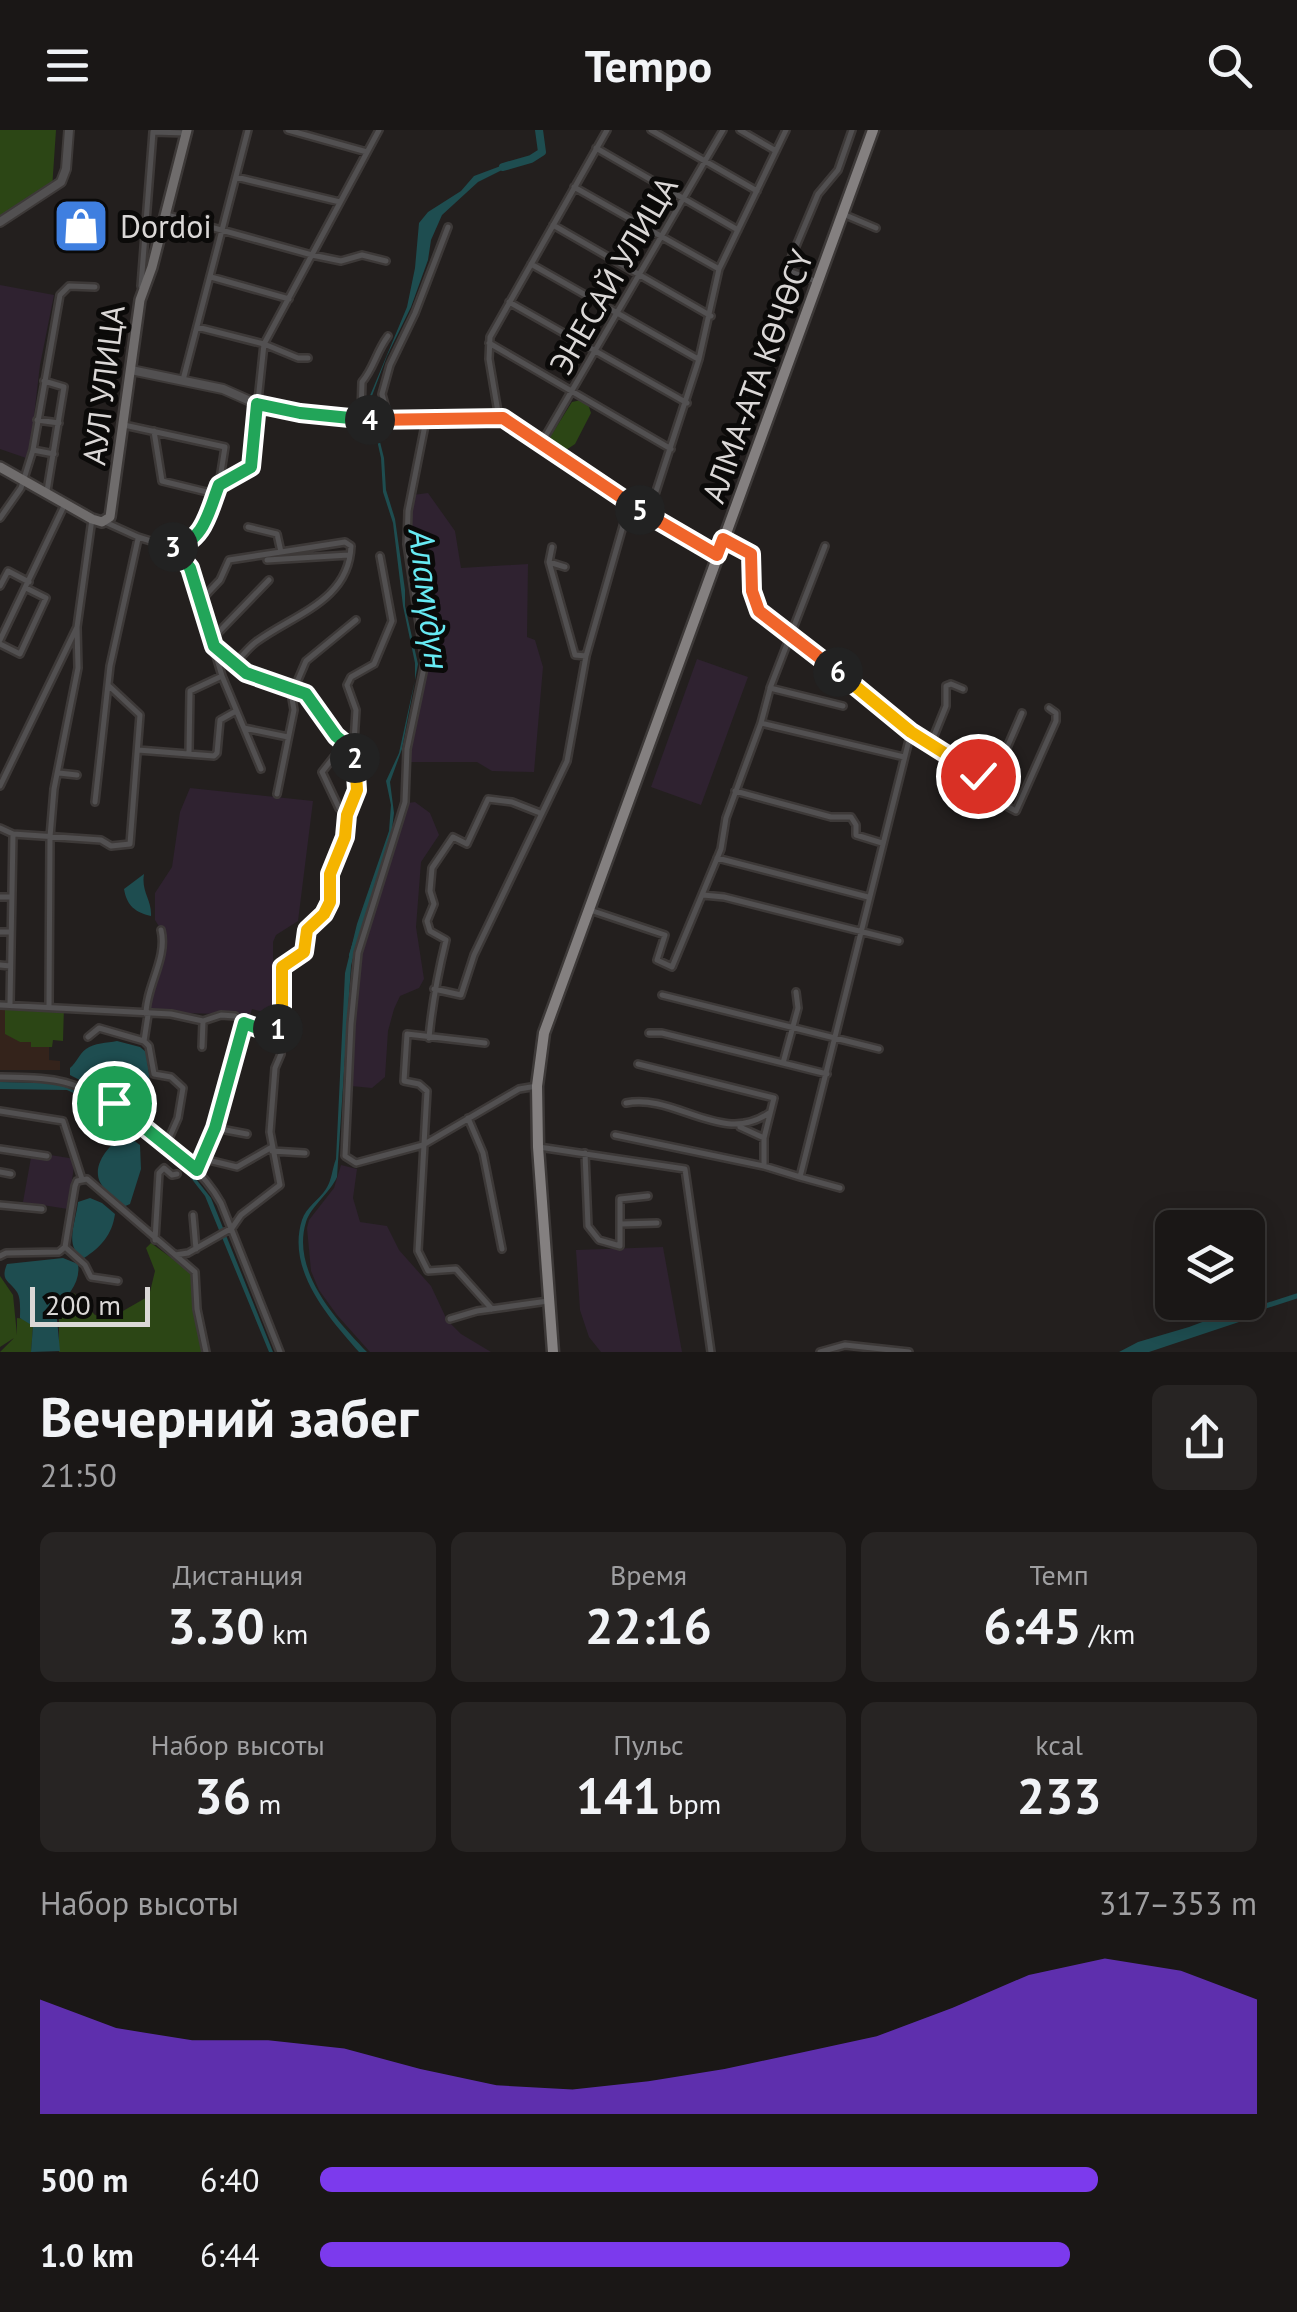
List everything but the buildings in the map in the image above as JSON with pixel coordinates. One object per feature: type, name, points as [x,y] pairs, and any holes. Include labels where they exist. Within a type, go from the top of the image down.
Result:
[{"type":"main road","name":"АЛМА-АТА КӨЧӨСҮ","points":[[554,1352],[538,1147],[537,1086],[544,1033],[873,130]]},
{"type":"main road","points":[[140,300],[187,132]]},
{"type":"main road","name":"АУЛ УЛИЦА","points":[[0,467],[92,519],[104,522],[111,515],[140,300]]},
{"type":"street","points":[[0,222],[63,180],[69,130]]},
{"type":"street","points":[[183,380],[248,130]]},
{"type":"street","points":[[288,130],[367,152]]},
{"type":"street","points":[[219,485],[251,467],[264,344],[379,130]]},
{"type":"street","points":[[499,418],[489,343],[607,130]]},
{"type":"street","points":[[651,130],[758,191]]},
{"type":"street","name":"ЭНЕСАЙ УЛИЦА","points":[[542,442],[722,130]]},
{"type":"street","points":[[740,130],[777,151]]},
{"type":"street","points":[[649,513],[700,360],[719,269],[786,130]]},
{"type":"street","points":[[818,282],[786,270],[818,194],[838,170],[852,130]]},
{"type":"street","name":"АУЛ УЛИЦА","points":[[140,300],[154,132],[187,132]]},
{"type":"street","points":[[596,148],[738,230]]},
{"type":"street","points":[[236,178],[340,202]]},
{"type":"street","points":[[574,187],[719,269]]},
{"type":"street","points":[[164,214],[312,255],[341,261],[362,255],[386,262]]},
{"type":"street","points":[[843,214],[876,228]]},
{"type":"street","points":[[554,225],[711,316]]},
{"type":"street","points":[[384,420],[382,394],[390,365],[448,227]]},
{"type":"street","points":[[531,264],[700,360]]},
{"type":"street","points":[[211,277],[288,299]]},
{"type":"street","points":[[0,518],[25,481],[60,295],[69,286],[95,287]]},
{"type":"street","points":[[509,302],[686,403]]},
{"type":"street","points":[[197,327],[308,358]]},
{"type":"street","points":[[355,420],[361,414],[362,382],[373,369],[378,350],[388,336]]},
{"type":"street","points":[[489,343],[671,449]]},
{"type":"street","points":[[131,370],[223,389],[257,404],[355,420],[499,418],[542,442],[629,505],[717,555]]},
{"type":"street","points":[[44,381],[64,387],[47,494]]},
{"type":"street","points":[[37,420],[59,424]]},
{"type":"street","points":[[426,420],[408,511],[407,544],[425,663],[407,749],[405,802],[358,953],[345,1156],[356,1163],[423,1145],[519,1089],[537,1086]]},
{"type":"street","points":[[123,425],[224,447],[219,485],[202,528],[190,541],[173,548]]},
{"type":"street","points":[[154,431],[162,481],[215,494]]},
{"type":"street","points":[[33,450],[54,454]]},
{"type":"street","points":[[434,989],[460,995],[474,955],[567,761],[586,656],[629,505]]},
{"type":"street","points":[[0,586],[8,571],[27,585],[46,598],[20,654],[0,642],[27,585],[64,506]]},
{"type":"street","points":[[49,1006],[54,789],[78,668],[77,627],[92,519]]},
{"type":"street","points":[[104,522],[173,548],[190,568],[222,676],[260,769]]},
{"type":"street","points":[[248,527],[277,534],[281,552]]},
{"type":"street","points":[[95,802],[108,685],[138,537]]},
{"type":"street","points":[[723,539],[751,554],[755,604],[911,732],[949,756],[1010,810],[1019,809],[1048,744],[1050,729],[1056,721],[1056,713],[1049,708]]},
{"type":"street","points":[[200,600],[220,580],[229,560],[345,542],[351,546],[344,576],[326,600],[255,642],[234,665]]},
{"type":"street","points":[[588,910],[665,936],[657,960],[672,967],[718,858],[735,792],[770,688],[825,546]]},
{"type":"street","points":[[552,547],[549,562],[575,655],[586,656]]},
{"type":"street","points":[[267,560],[350,555]]},
{"type":"street","points":[[175,1255],[196,1249],[230,1229],[241,1214],[279,1188],[272,1149],[271,1104],[275,1068],[281,1054],[278,1031],[282,1019],[282,967],[304,952],[307,930],[330,902],[330,874],[357,790],[356,710],[347,685],[351,678],[374,664],[392,621],[380,556]]},
{"type":"street","points":[[549,562],[565,567]]},
{"type":"street","points":[[213,643],[269,580]]},
{"type":"street","points":[[276,794],[294,710],[292,688],[306,661],[356,620]]},
{"type":"street","points":[[0,786],[77,627]]},
{"type":"street","points":[[213,643],[234,665],[306,694],[344,744],[354,751]]},
{"type":"street","points":[[189,752],[190,691],[222,676]]},
{"type":"street","points":[[930,743],[946,706],[946,686],[955,684],[963,689]]},
{"type":"street","points":[[0,828],[13,834],[100,840],[111,846],[130,844],[140,715],[108,685]]},
{"type":"street","points":[[770,688],[843,706]]},
{"type":"street","points":[[137,750],[214,756],[220,720],[236,711]]},
{"type":"street","points":[[970,778],[999,766],[1022,714]]},
{"type":"street","points":[[761,723],[904,758]]},
{"type":"street","points":[[244,728],[288,737]]},
{"type":"street","points":[[800,1176],[911,732]]},
{"type":"street","points":[[344,744],[322,772],[339,808],[347,815]]},
{"type":"street","points":[[59,773],[77,775]]},
{"type":"street","points":[[735,792],[831,816],[851,817],[856,834],[882,843]]},
{"type":"street","points":[[429,1038],[434,989],[446,940],[430,931],[428,920],[434,904],[430,891],[432,868],[453,836],[467,844],[488,799],[512,802],[540,813]]},
{"type":"street","points":[[10,1004],[13,834]]},
{"type":"street","points":[[718,858],[868,897]]},
{"type":"street","points":[[704,896],[724,897],[898,941]]},
{"type":"street","points":[[0,898],[10,897]]},
{"type":"street","points":[[144,1041],[146,998],[163,941],[160,930]]},
{"type":"street","points":[[0,932],[10,932]]},
{"type":"street","points":[[0,966],[10,966]]},
{"type":"street","points":[[783,1063],[798,1000],[796,992]]},
{"type":"street","points":[[662,995],[879,1049]]},
{"type":"street","points":[[0,1005],[171,1014],[203,1021],[221,1015],[235,1016],[244,1023],[278,1031]]},
{"type":"street","points":[[202,1048],[203,1021]]},
{"type":"street","points":[[197,1170],[215,1128],[244,1023]]},
{"type":"street","points":[[88,1037],[99,1028],[144,1041],[149,1046],[154,1074],[171,1077],[183,1088],[178,1118],[166,1145]]},
{"type":"street","points":[[649,1032],[827,1074]]},
{"type":"street","points":[[486,1043],[406,1034],[404,1081],[427,1090],[418,1251],[428,1270],[456,1269],[492,1309]]},
{"type":"street","points":[[638,1064],[774,1098],[764,1138],[764,1166]]},
{"type":"street","points":[[0,1077],[68,1081],[114,1103],[197,1170],[212,1186],[280,1352]]},
{"type":"street","points":[[626,1103],[643,1100],[752,1130],[764,1138]]},
{"type":"street","points":[[0,1111],[64,1121],[82,1180]]},
{"type":"street","points":[[738,1126],[771,1112]]},
{"type":"street","points":[[468,1118],[483,1154],[502,1249]]},
{"type":"street","points":[[215,1128],[247,1134]]},
{"type":"street","points":[[424,1129],[440,1135]]},
{"type":"street","points":[[615,1135],[764,1166],[840,1188]]},
{"type":"street","points":[[538,1147],[685,1170],[711,1352]]},
{"type":"street","points":[[0,1149],[47,1156]]},
{"type":"street","points":[[204,1159],[237,1167],[272,1149],[305,1153]]},
{"type":"street","points":[[585,1153],[588,1226],[598,1240],[620,1246],[620,1199],[648,1196]]},
{"type":"street","points":[[155,1240],[159,1173],[164,1168],[172,1175],[177,1174]]},
{"type":"street","points":[[0,1172],[12,1174]]},
{"type":"street","points":[[2,1254],[55,1252],[65,1246],[75,1186],[82,1180],[91,1181],[195,1272],[196,1308],[206,1352]]},
{"type":"street","points":[[0,1205],[42,1209]]},
{"type":"street","points":[[192,1215],[196,1249]]},
{"type":"street","points":[[620,1224],[657,1222]]},
{"type":"street","points":[[65,1246],[86,1265],[91,1277],[118,1281]]},
{"type":"street","points":[[450,1319],[548,1301]]},
{"type":"street","points":[[820,1352],[845,1345],[909,1352]]},
{"type":"shaded area","points":[[0,285],[54,295],[40,365],[29,459],[0,449]]},
{"type":"shaded area","points":[[428,493],[455,531],[461,568],[528,564],[527,637],[535,640],[543,667],[534,772],[492,771],[477,762],[408,762],[426,662],[410,552],[411,518],[413,495]]},
{"type":"shaded area","points":[[697,659],[748,677],[701,805],[651,787]]},
{"type":"shaded area","points":[[190,788],[313,801],[298,921],[276,935],[273,942],[273,962],[280,968],[281,1017],[252,1009],[250,1015],[146,1008],[165,936],[155,920],[155,893],[172,867],[180,812]]},
{"type":"shaded area","points":[[415,802],[430,813],[439,835],[421,862],[416,927],[424,979],[419,988],[400,996],[394,1009],[388,1031],[385,1077],[372,1088],[351,1086],[360,952],[408,803]]},
{"type":"shaded area","points":[[0,1005],[5,1005],[10,1034],[20,1042],[31,1042],[31,1047],[49,1047],[49,1060],[60,1061],[60,1070],[0,1070]]},
{"type":"shaded area","points":[[32,1152],[75,1159],[68,1209],[23,1202]]},
{"type":"shaded area","points":[[341,1165],[357,1169],[353,1198],[360,1222],[387,1226],[399,1250],[431,1286],[447,1320],[461,1334],[491,1352],[370,1352],[337,1315],[311,1271],[307,1228],[334,1188]]},
{"type":"shaded area","points":[[663,1247],[682,1352],[601,1352],[589,1337],[580,1310],[576,1250]]},
{"type":"green space","points":[[0,130],[56,130],[52,189],[0,217]]},
{"type":"green space","points":[[581,400],[588,404],[591,413],[575,444],[566,450],[555,448],[550,437],[572,402]]},
{"type":"green space","points":[[5,1005],[64,1006],[63,1041],[53,1040],[52,1047],[31,1047],[31,1042],[20,1042],[5,1034]]},
{"type":"green space","points":[[151,1243],[192,1273],[193,1311],[202,1352],[59,1352],[59,1309],[74,1293],[95,1315],[109,1319],[149,1296],[155,1271],[146,1248]]},
{"type":"green space","points":[[0,1276],[13,1295],[17,1335],[17,1318],[26,1319],[33,1327],[31,1352],[0,1352],[14,1338],[0,1347]]},
{"type":"water","points":[[511,162],[478,182],[442,215],[411,307],[367,409],[377,430],[386,490],[395,519],[405,606],[418,664],[415,680],[393,523],[383,492],[381,458],[375,431],[364,410],[407,307],[419,223],[474,176]]},
{"type":"water","points":[[415,680],[402,749],[390,782],[394,813],[392,829],[376,886],[364,911],[351,966],[337,1177],[308,1216],[303,1240],[305,1258],[319,1293],[367,1352],[359,1352],[313,1292],[300,1257],[299,1239],[304,1215],[328,1186],[336,1159],[345,973],[357,924],[389,831],[391,805],[386,781],[399,753]]},
{"type":"water","points":[[144,874],[151,916],[133,907],[124,889]]},
{"type":"water","points":[[117,1041],[146,1052],[153,1102],[149,1126],[105,1093],[70,1075],[70,1068],[86,1049]]},
{"type":"water","points":[[0,1082],[55,1083],[108,1103],[188,1169],[211,1198],[273,1352],[269,1352],[205,1196],[187,1173],[101,1106],[67,1090],[0,1089]]},
{"type":"water","points":[[125,1134],[140,1145],[141,1169],[130,1204],[123,1207],[104,1189],[98,1168],[104,1154]]},
{"type":"water","points":[[90,1198],[115,1214],[105,1240],[84,1258],[74,1248],[72,1234],[78,1202]]},
{"type":"water","points":[[63,1258],[78,1264],[78,1277],[56,1309],[60,1351],[31,1352],[33,1326],[20,1318],[18,1295],[4,1274],[7,1264]]},
{"type":"water","points":[[1208,1320],[1245,1320],[1149,1352],[1119,1352],[1138,1342]]},
{"type":"waterway","name":"Аламүдүн","points":[[503,167],[542,152],[539,130]]},
{"type":"waterway","name":"Аламүдүн","points":[[353,955],[376,882]]},
{"type":"waterway","points":[[1265,1306],[1297,1296]]},
{"type":"place","name":"Dordoi","points":[[81,226]]},
{"type":"route","points":[[114,1103],[197,1170],[215,1128],[244,1023],[278,1031],[282,1019],[282,967],[304,952],[307,930],[330,902],[330,874],[357,790],[354,751],[336,736],[306,694],[246,673],[214,646],[190,568],[173,548],[190,541],[202,528],[219,485],[251,467],[257,404],[342,419],[507,420],[629,505],[649,513],[707,551],[717,555],[723,539],[742,547],[751,554],[752,591],[759,611],[911,732],[949,756],[970,778],[978,776]]}]
